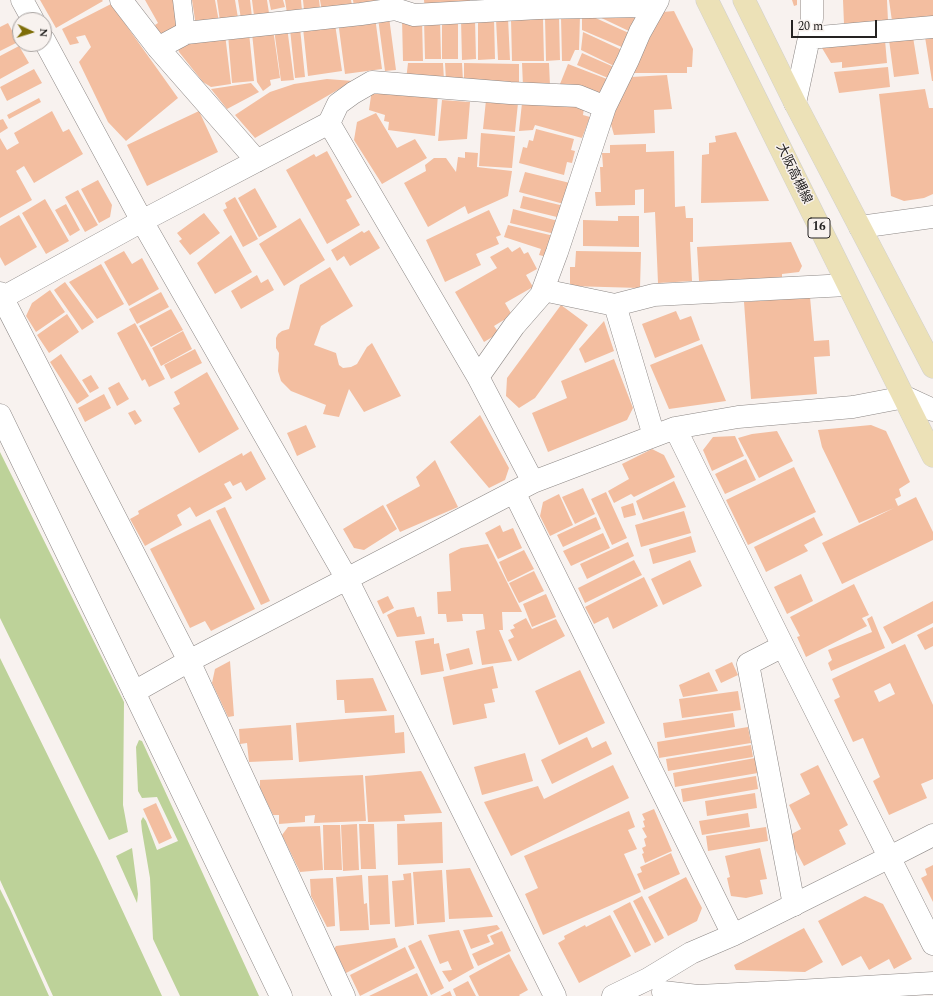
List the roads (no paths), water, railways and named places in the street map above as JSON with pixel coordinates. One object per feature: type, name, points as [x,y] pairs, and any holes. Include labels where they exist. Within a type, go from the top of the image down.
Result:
[{"type":"main road","name":"大阪高槻線","points":[[707,0],[933,456]]},
{"type":"main road","points":[[744,0],[795,103],[933,367]]},
{"type":"street","points":[[22,0],[29,12]]},
{"type":"street","points":[[121,0],[158,48],[257,161]]},
{"type":"street","points":[[182,0],[186,33]]},
{"type":"street","points":[[795,103],[809,38],[812,18],[812,0]]},
{"type":"street","points":[[158,48],[186,33],[395,9],[414,15],[539,8],[655,5]]},
{"type":"street","points":[[478,377],[514,326],[541,295],[557,252],[605,107],[640,32],[655,5]]},
{"type":"street","points":[[809,38],[933,27]]},
{"type":"street","points":[[50,52],[142,221],[347,579],[556,996]]},
{"type":"street","points":[[344,996],[189,661],[1,296],[329,123],[338,104],[372,82],[510,93],[578,96],[605,107]]},
{"type":"street","points":[[329,123],[478,377],[534,482]]},
{"type":"street","points":[[860,227],[933,217]]},
{"type":"street","points":[[543,290],[615,305],[654,295],[848,285]]},
{"type":"street","points":[[615,305],[654,436]]},
{"type":"street","points":[[134,692],[189,661],[534,482],[675,428],[738,417],[853,407],[905,397],[933,410]]},
{"type":"street","points":[[0,416],[281,996]]},
{"type":"street","points":[[675,428],[933,944]]},
{"type":"street","points":[[514,492],[733,935]]},
{"type":"street","points":[[783,646],[748,664],[794,905]]},
{"type":"street","points":[[658,989],[691,953],[733,935],[933,835]]},
{"type":"street","points":[[613,996],[658,989],[698,996],[798,994],[933,983]]}]
